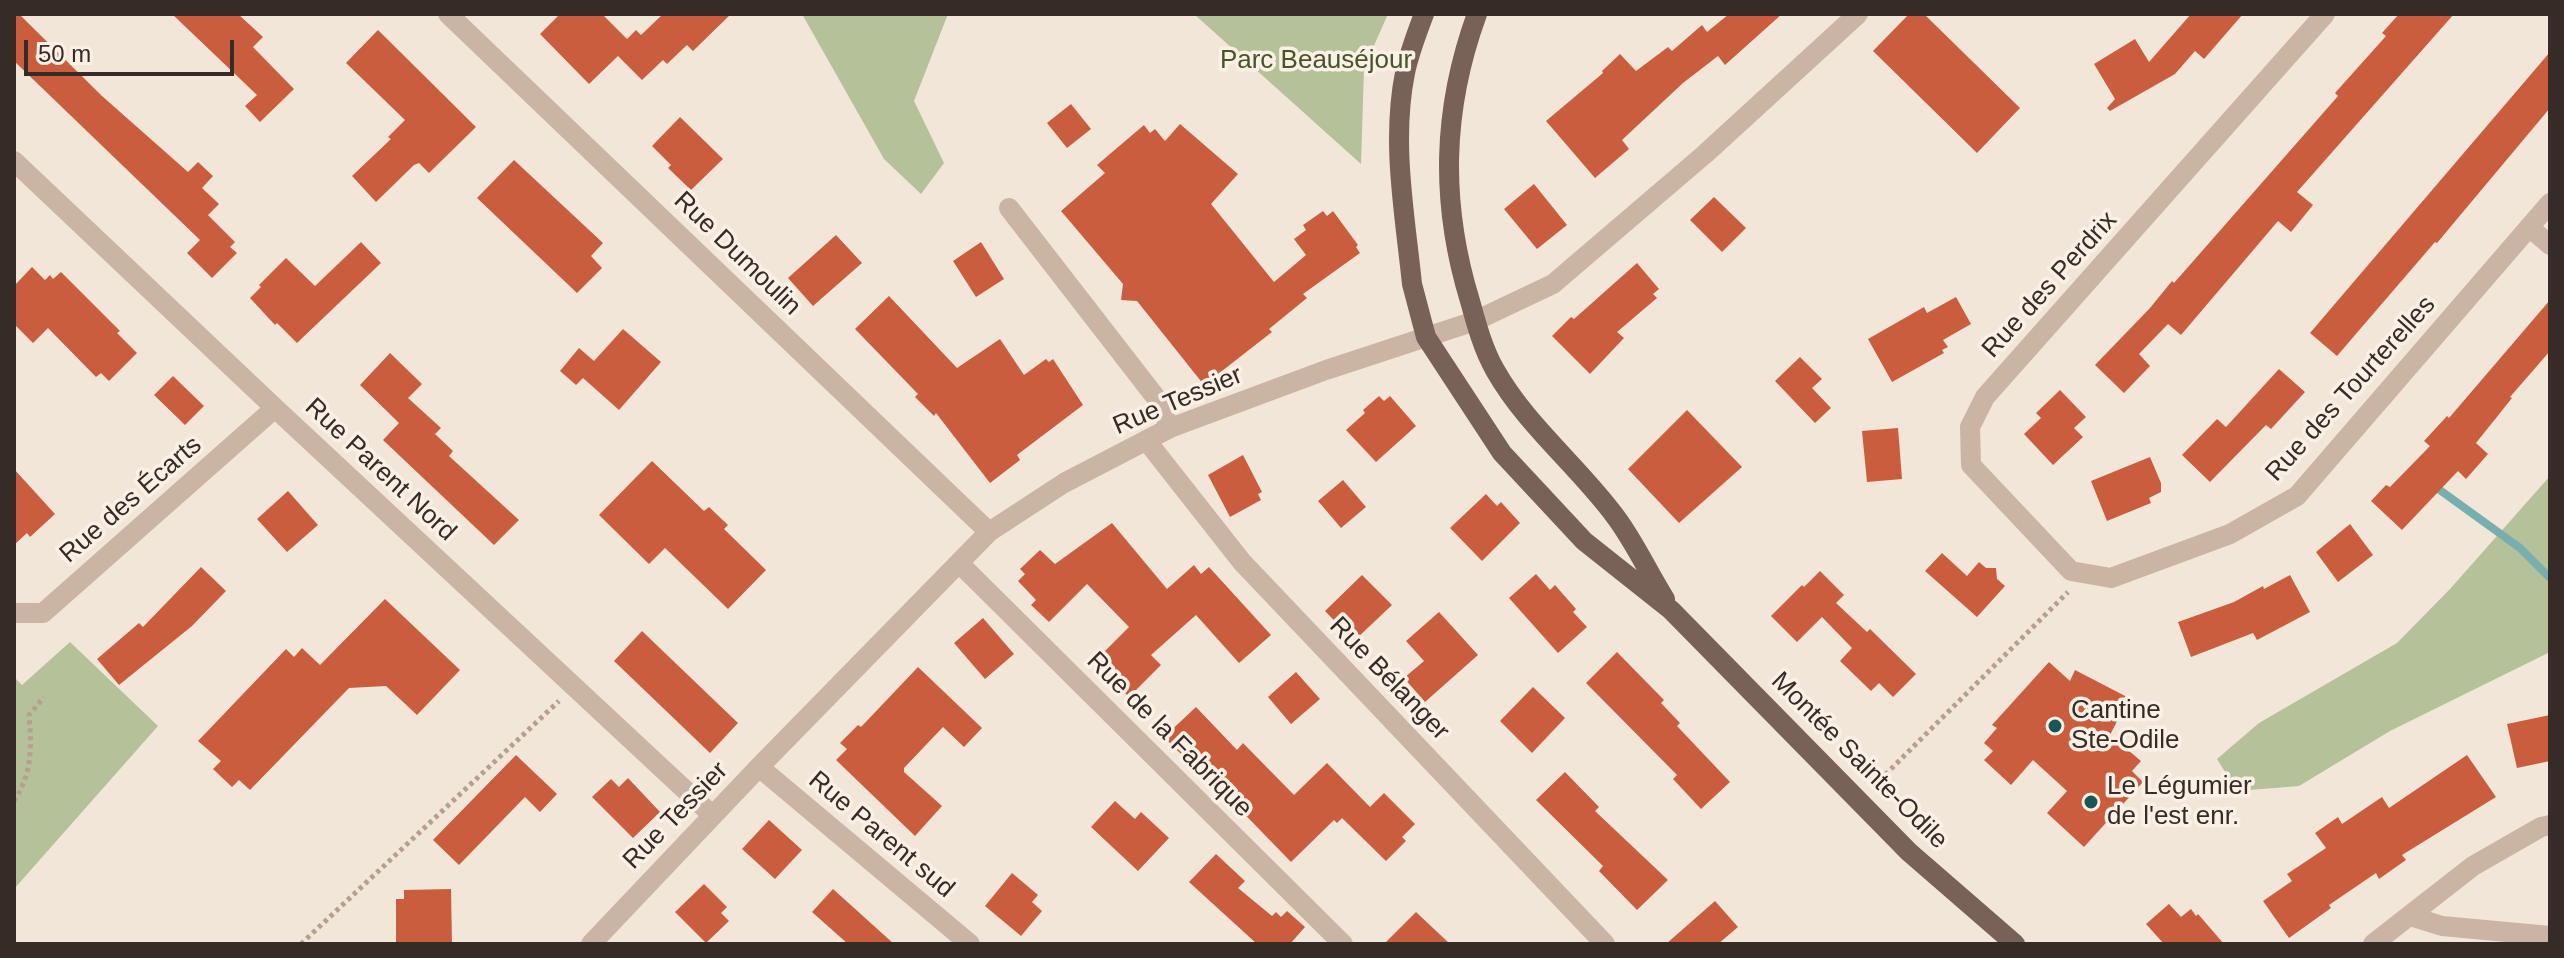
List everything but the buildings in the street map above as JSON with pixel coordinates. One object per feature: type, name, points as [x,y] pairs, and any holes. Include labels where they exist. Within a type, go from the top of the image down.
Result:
[{"type":"main road","name":"Montée Sainte-Odile","points":[[1424,14],[1405,73],[1399,135],[1412,284],[1426,337],[1502,453],[1584,541],[1671,610],[1909,852],[2015,944]]},
{"type":"main road","name":"Montée Sainte-Odile","points":[[1477,14],[1462,55],[1452,106],[1448,176],[1455,244],[1475,321],[1494,369],[1527,416],[1615,516],[1671,610]]},
{"type":"street","name":"Rue Dumoulin","points":[[448,14],[989,532]]},
{"type":"street","name":"Rue Tessier","points":[[591,944],[712,815],[989,532],[1064,483],[1170,428],[1326,370],[1475,321],[1553,284],[1705,154],[1858,14]]},
{"type":"street","name":"Rue des Perdrix","points":[[2111,578],[2071,571],[1971,465],[1970,427],[1985,397],[2325,14]]},
{"type":"street","name":"Rue Parent Nord","points":[[14,161],[712,815]]},
{"type":"street","name":"Rue des Tourterelles","points":[[2111,578],[2230,534],[2297,496],[2550,203]]},
{"type":"street","points":[[1009,208],[1157,399],[1170,428]]},
{"type":"street","points":[[2529,227],[2550,245]]},
{"type":"street","name":"Rue des Écarts","points":[[14,613],[43,613],[275,408]]},
{"type":"street","name":"Rue Bélanger","points":[[1146,440],[1242,562],[1605,944]]},
{"type":"street","name":"Rue de la Fabrique","points":[[959,563],[1343,944]]},
{"type":"street","name":"Rue Parent sud","points":[[759,767],[970,944]]},
{"type":"street","points":[[2373,944],[2473,866],[2541,827],[2550,825]]},
{"type":"street","points":[[2410,916],[2442,926],[2550,936]]},
{"type":"path","points":[[1859,801],[2086,574]]},
{"type":"path","points":[[301,944],[574,687]]},
{"type":"path","points":[[14,801],[31,762],[33,749],[29,715],[44,697]]},
{"type":"green space","points":[[802,14],[948,14],[914,101],[944,163],[921,194],[884,159]]},
{"type":"green space","name":"Parc Beauséjour","points":[[1194,14],[1388,14],[1364,68],[1361,164]]},
{"type":"green space","points":[[2550,476],[2550,652],[2390,731],[2299,786],[2237,791],[2217,759],[2259,723],[2397,643],[2450,589]]},
{"type":"green space","points":[[70,642],[158,726],[14,889],[14,677],[22,685]]},
{"type":"waterway","points":[[2437,488],[2520,548],[2550,578]]},
{"type":"place","name":"Cantine Ste-Odile","points":[[2055,726]]},
{"type":"place","name":"Le Légumier de l'est enr.","points":[[2091,802]]}]
